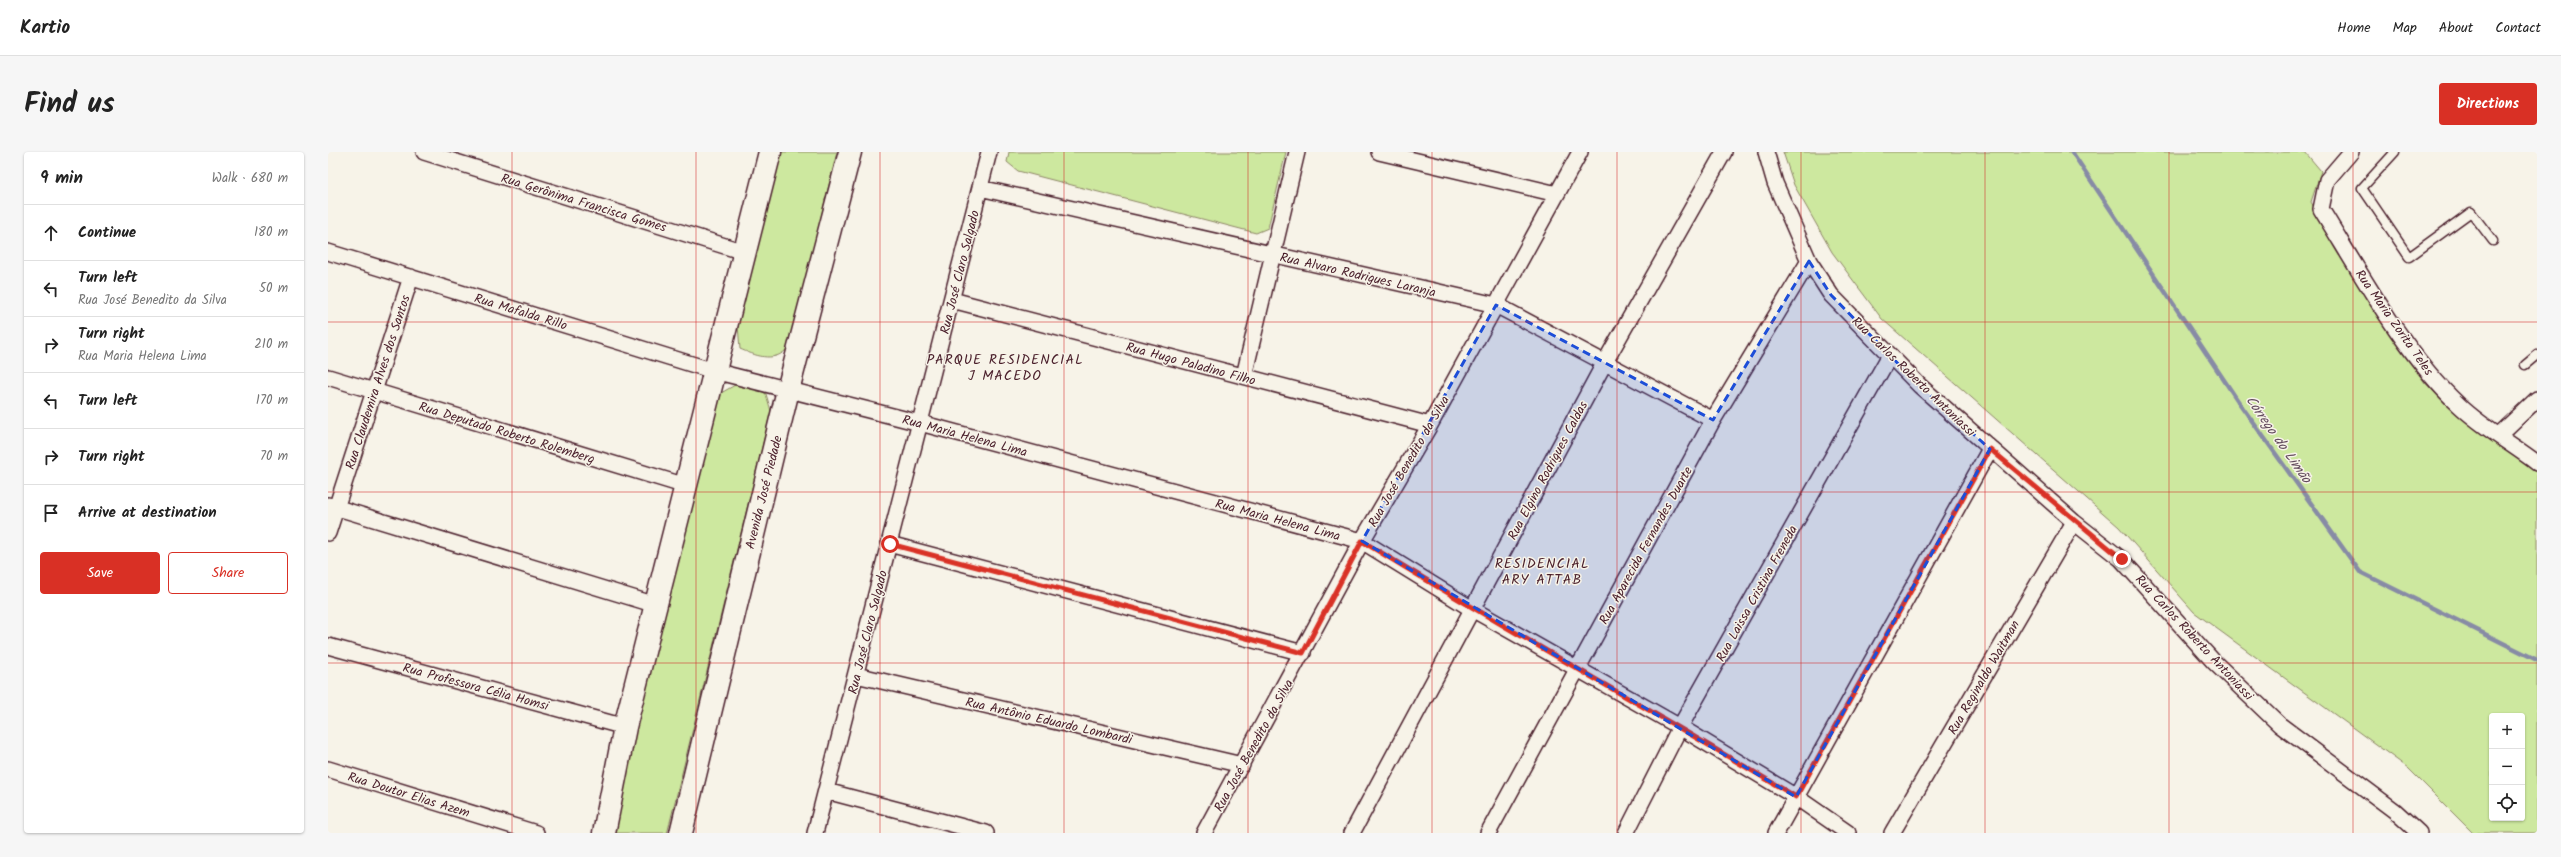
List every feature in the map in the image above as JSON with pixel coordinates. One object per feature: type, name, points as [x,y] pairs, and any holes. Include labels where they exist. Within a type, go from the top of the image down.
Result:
[{"type":"main road","points":[[604,833],[625,727],[770,152]]},
{"type":"main road","name":"Avenida José Piedade","points":[[681,833],[788,390],[850,152]]},
{"type":"street","name":"Rua Gerônima Francisca Gomes","points":[[424,152],[744,252]]},
{"type":"street","name":"Rua José Claro Salgado","points":[[815,833],[989,152]]},
{"type":"street","points":[[1244,376],[1297,152]]},
{"type":"street","points":[[1379,152],[1557,194]]},
{"type":"street","name":"Rua José Benedito da Silva","points":[[1204,833],[1303,653],[1362,541],[1430,425],[1580,152]]},
{"type":"street","name":"Rua Elgino Rodrigues Caldas","points":[[1352,833],[1605,362],[1724,152]]},
{"type":"street","name":"Rua Carlos Roberto Antoniassi","points":[[1766,152],[1775,184],[1809,261],[1831,295],[1920,386],[2074,522],[2122,559],[2214,662],[2280,725],[2395,811],[2419,833]]},
{"type":"street","name":"Rua Maria Zorita Teles","points":[[2351,152],[2327,180],[2321,209],[2406,342],[2426,370],[2459,406],[2537,463]]},
{"type":"street","name":"Rua Alvaro Rodrigues Laranja","points":[[980,188],[1496,305],[1713,420]]},
{"type":"street","name":"Rua Mafalda Rillo","points":[[328,252],[714,371]]},
{"type":"street","name":"Rua Aparecida Fernandes Duarte","points":[[1488,833],[1713,420],[1809,261]]},
{"type":"street","name":"Rua Claudemira Alves dos Santos","points":[[328,533],[332,506],[374,391],[411,277]]},
{"type":"street","name":"Rua Hugo Paladino Filho","points":[[952,300],[1430,425]]},
{"type":"street","name":"Rua Laissa Cristina Freneda","points":[[1626,833],[1680,727],[1890,355]]},
{"type":"street","name":"Rua Maria Helena Lima","points":[[714,371],[920,423],[1362,541],[1472,609],[1578,667],[1680,727],[1796,797],[1848,833]]},
{"type":"street","name":"Rua Deputado Roberto Rolemberg","points":[[328,377],[686,486]]},
{"type":"street","points":[[2499,435],[2537,399]]},
{"type":"street","points":[[1776,833],[1990,449]]},
{"type":"street","points":[[332,506],[656,605]]},
{"type":"street","name":"Rua Reginaldo Waitman","points":[[1892,833],[2074,522]]},
{"type":"street","points":[[890,544],[1303,653]]},
{"type":"street","name":"Rua Professora Célia Homsi","points":[[328,646],[625,727]]},
{"type":"street","name":"Rua Antônio Eduardo Lombardi","points":[[856,675],[1242,765]]},
{"type":"street","name":"Rua Doutor Elias Azem","points":[[328,769],[536,833]]},
{"type":"street","points":[[826,791],[986,833]]},
{"type":"lane","points":[[2395,152],[2362,188],[2409,256],[2471,212],[2493,241]]},
{"type":"lane","points":[[2525,365],[2537,355]]},
{"type":"highlighted area","points":[[1809,261],[1831,295],[1920,386],[1990,449],[1796,797],[1362,541],[1496,305],[1713,420]]},
{"type":"green space","points":[[780,152],[837,152],[789,344],[786,350],[781,354],[763,357],[740,349],[738,326]]},
{"type":"green space","points":[[1009,152],[1286,152],[1268,228],[1256,233],[1018,171],[1007,162]]},
{"type":"green space","points":[[1783,152],[2305,152],[2321,171],[2311,202],[2328,233],[2425,383],[2451,407],[2537,471],[2537,833],[2473,833],[2408,768],[2194,612],[2119,527],[1882,319],[1832,252],[1794,185]]},
{"type":"green space","points":[[751,384],[766,394],[771,411],[668,830],[667,833],[610,833],[714,410],[721,393],[735,385]]},
{"type":"waterway","name":"Córrego do Limão","points":[[2072,152],[2240,404],[2360,572],[2537,660]]},
{"type":"district","name":"PARQUE RESIDENCIAL J MACEDO","points":[[1005,368]]},
{"type":"district","name":"RESIDENCIAL ARY ATTAB","points":[[1542,572]]},
{"type":"route","points":[[890,544],[1303,653],[1362,541],[1472,609],[1578,667],[1796,797],[1990,449],[2074,522],[2122,559]]}]
